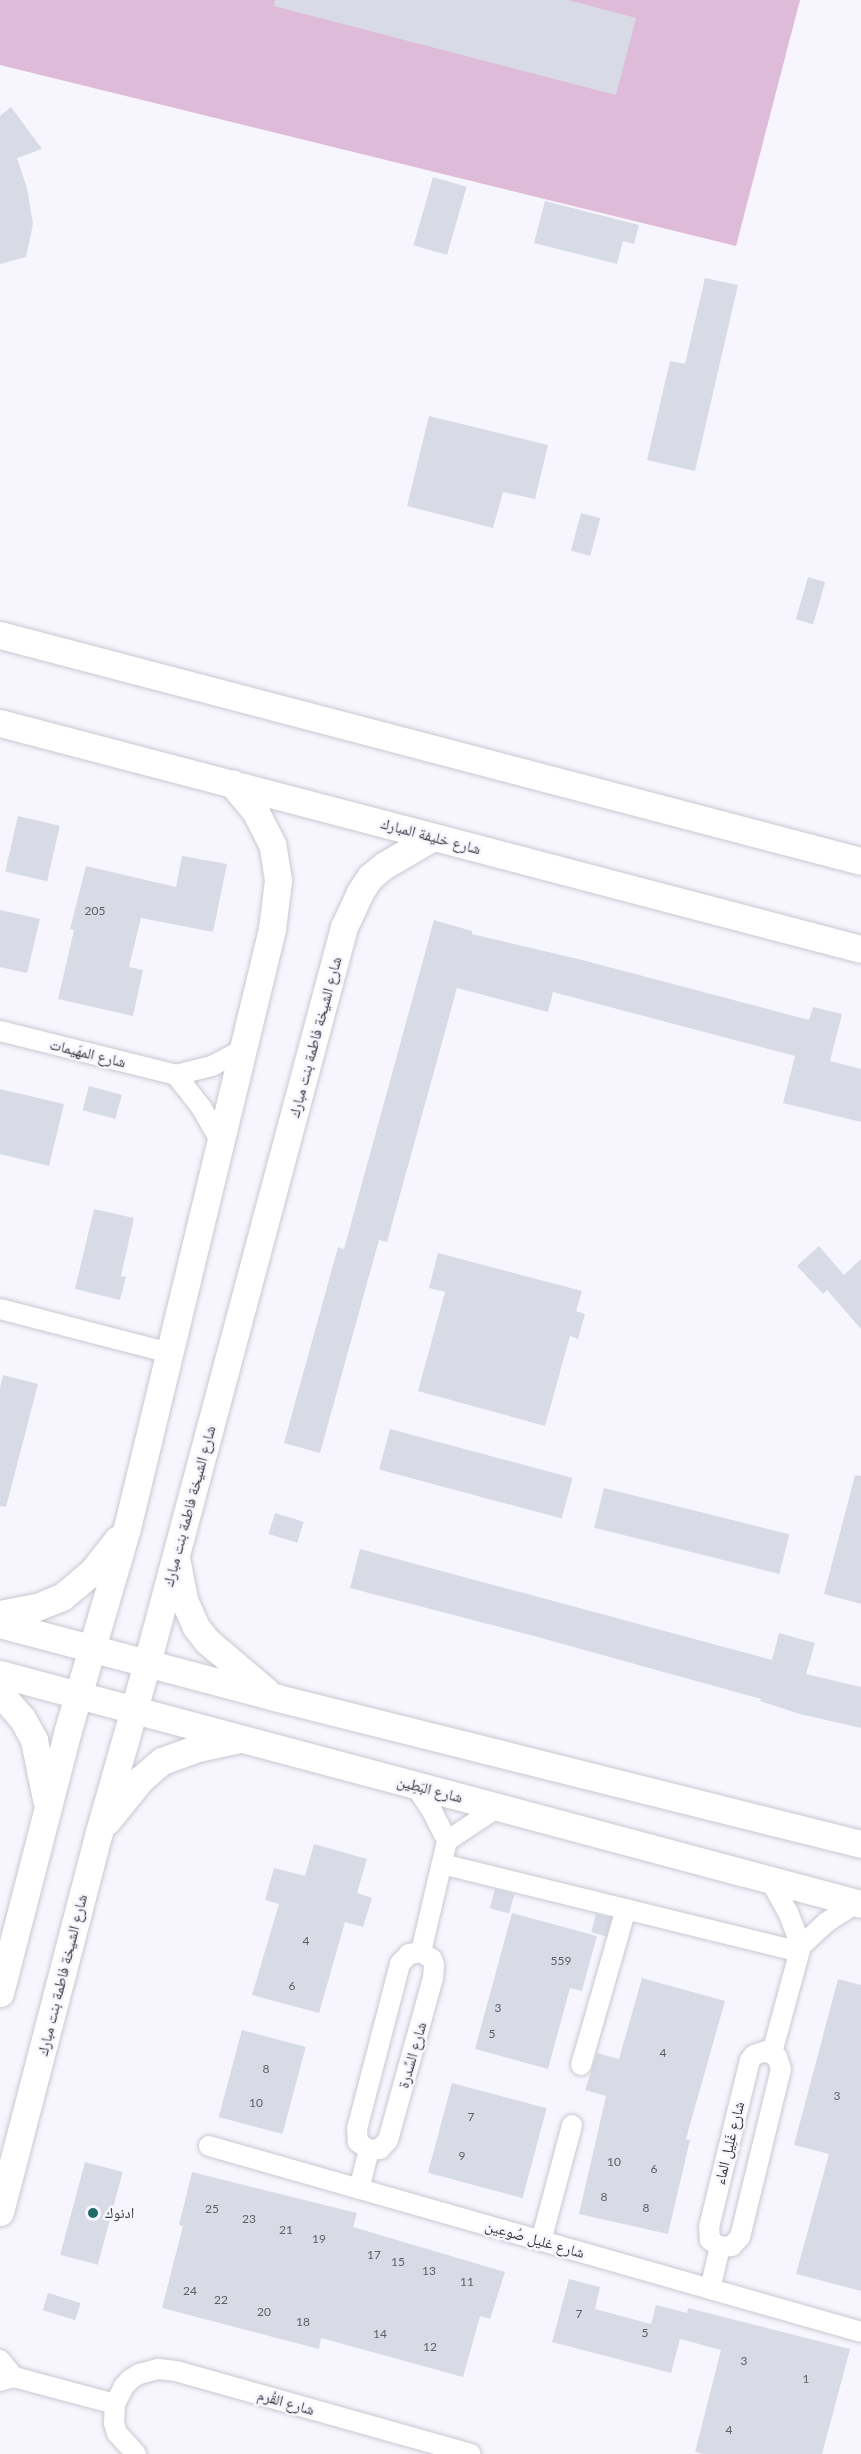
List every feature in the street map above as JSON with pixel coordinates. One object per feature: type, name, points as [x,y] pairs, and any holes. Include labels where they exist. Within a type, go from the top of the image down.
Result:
[{"type":"main road","points":[[0,635],[861,861]]},
{"type":"main road","name":"شارع خليفة المبارك","points":[[0,723],[861,949]]},
{"type":"main road","points":[[0,1993],[9,1929],[47,1808],[127,1528],[272,929],[278,880],[276,862],[266,827],[232,783]]},
{"type":"main road","name":"شارع الشيخة فاطمة بنت مبارك","points":[[0,2212],[99,1832],[147,1663],[344,927],[360,892],[370,878],[385,865],[433,837]]},
{"type":"main road","points":[[0,1614],[37,1607],[73,1590],[92,1572],[127,1528]]},
{"type":"main road","points":[[175,1556],[184,1600],[196,1627],[207,1641],[274,1697]]},
{"type":"main road","points":[[0,1624],[274,1697],[861,1844]]},
{"type":"main road","name":"شارع البَطِين","points":[[0,1674],[859,1903]]},
{"type":"main road","points":[[0,1693],[22,1718],[33,1740],[41,1765],[47,1808]]},
{"type":"main road","points":[[99,1832],[141,1779],[162,1761],[198,1748],[243,1739]]},
{"type":"street","name":"شارع المهَيمات","points":[[0,1031],[176,1075],[212,1066],[244,1048]]},
{"type":"street","points":[[176,1075],[201,1107],[221,1142]]},
{"type":"street","points":[[0,1309],[170,1353]]},
{"type":"street","points":[[359,2189],[369,2150],[358,2142],[357,2129],[404,1958],[409,1954],[421,1952],[447,1841],[434,1813],[414,1785]]},
{"type":"street","points":[[447,1841],[498,1808]]},
{"type":"street","points":[[442,1864],[800,1949]]},
{"type":"street","points":[[770,1880],[788,1912],[800,1949]]},
{"type":"street","points":[[710,2289],[720,2247],[732,2246],[740,2237],[781,2069],[777,2057],[772,2053],[800,1949],[827,1922],[859,1903]]},
{"type":"street","points":[[581,2065],[626,1909]]},
{"type":"street","name":"شارع السِّدرة","points":[[369,2150],[380,2149],[388,2140],[433,1977],[434,1965],[427,1954],[421,1952]]},
{"type":"street","name":"شارع غَلِيل الماء","points":[[720,2247],[710,2240],[709,2227],[748,2066],[754,2055],[766,2051],[772,2053]]},
{"type":"street","points":[[541,2241],[572,2125]]},
{"type":"street","name":"شارع غليل صُوعِين","points":[[209,2146],[861,2332]]},
{"type":"street","points":[[0,2360],[7,2379],[115,2404],[114,2423],[117,2433],[136,2454]]},
{"type":"street","name":"شارع القُرم","points":[[115,2404],[124,2386],[139,2374],[158,2369],[167,2370],[471,2454]]},
{"type":"shaded area","points":[[0,0],[800,0],[736,246],[0,65]]},
{"type":"building","points":[[275,0],[568,0],[636,18],[616,95],[274,6]]},
{"type":"building","points":[[11,107],[42,149],[17,158],[27,188],[33,224],[26,257],[0,264],[0,116]]},
{"type":"building","points":[[433,177],[467,187],[447,255],[413,245]]},
{"type":"building","points":[[545,201],[639,225],[634,244],[623,241],[617,264],[534,243]]},
{"type":"building","points":[[705,278],[738,285],[695,471],[647,460],[670,361],[685,364]]},
{"type":"building","points":[[429,416],[548,445],[535,499],[503,492],[493,528],[407,506]]},
{"type":"building","points":[[581,513],[600,518],[590,556],[571,551]]},
{"type":"building","points":[[808,577],[825,582],[813,624],[796,619]]},
{"type":"building","points":[[18,816],[60,826],[47,881],[5,872]]},
{"type":"building","points":[[182,856],[227,864],[213,932],[141,918],[129,967],[143,970],[133,1016],[58,999],[74,930],[70,929],[86,866],[176,887]]},
{"type":"building","points":[[0,910],[40,919],[27,973],[0,967]]},
{"type":"building","points":[[434,920],[472,931],[472,934],[582,960],[809,1020],[813,1007],[842,1014],[830,1061],[861,1069],[861,1122],[783,1103],[795,1056],[553,992],[548,1012],[457,988],[387,1242],[379,1240],[320,1453],[284,1443],[338,1247],[344,1249]]},
{"type":"building","points":[[89,1086],[122,1095],[115,1119],[83,1110]]},
{"type":"building","points":[[0,1089],[64,1104],[49,1166],[0,1154]]},
{"type":"building","points":[[94,1209],[134,1218],[121,1276],[126,1277],[120,1300],[75,1289]]},
{"type":"building","points":[[819,1246],[844,1275],[861,1259],[861,1329],[827,1290],[823,1294],[797,1266]]},
{"type":"building","points":[[438,1253],[582,1291],[576,1311],[585,1314],[578,1339],[570,1336],[545,1426],[418,1391],[445,1292],[429,1288]]},
{"type":"building","points":[[3,1375],[38,1384],[6,1507],[0,1506],[0,1388]]},
{"type":"building","points":[[390,1429],[573,1478],[562,1518],[379,1470]]},
{"type":"building","points":[[855,1475],[861,1476],[861,1604],[824,1594]]},
{"type":"building","points":[[604,1488],[789,1534],[779,1574],[594,1528]]},
{"type":"building","points":[[275,1513],[304,1522],[297,1543],[269,1534]]},
{"type":"building","points":[[360,1549],[772,1660],[779,1633],[815,1643],[806,1674],[861,1687],[861,1728],[800,1714],[760,1701],[761,1699],[350,1588]]},
{"type":"building","points":[[314,1844],[367,1859],[357,1893],[372,1898],[363,1927],[345,1922],[319,2013],[252,1995],[279,1904],[265,1900],[274,1868],[305,1876]]},
{"type":"building","points":[[495,1889],[514,1894],[509,1913],[490,1908]]},
{"type":"building","points":[[512,1913],[597,1936],[582,1991],[570,1988],[548,2069],[475,2049]]},
{"type":"building","points":[[596,1914],[611,1918],[607,1936],[591,1932]]},
{"type":"building","points":[[642,1978],[725,2001],[686,2139],[690,2140],[668,2234],[579,2214],[606,2096],[585,2090],[597,2053],[619,2059]]},
{"type":"building","points":[[838,1979],[861,1985],[861,2291],[796,2274],[829,2154],[794,2145]]},
{"type":"building","points":[[242,2030],[306,2047],[282,2134],[219,2117]]},
{"type":"building","points":[[452,2083],[547,2108],[523,2198],[428,2173]]},
{"type":"building","name":"ادنوك","points":[[85,2162],[123,2172],[98,2265],[60,2255]]},
{"type":"building","points":[[192,2172],[357,2213],[353,2227],[505,2272],[490,2319],[480,2316],[463,2377],[321,2338],[319,2349],[162,2308],[183,2226],[179,2225]]},
{"type":"building","points":[[569,2279],[600,2287],[595,2309],[651,2324],[656,2305],[687,2313],[688,2308],[850,2349],[822,2454],[704,2454],[695,2452],[721,2350],[680,2339],[671,2373],[552,2342]]},
{"type":"building","points":[[48,2293],[81,2303],[75,2320],[43,2310]]},
{"type":"place","name":"ادنوك","points":[[93,2213]]}]
